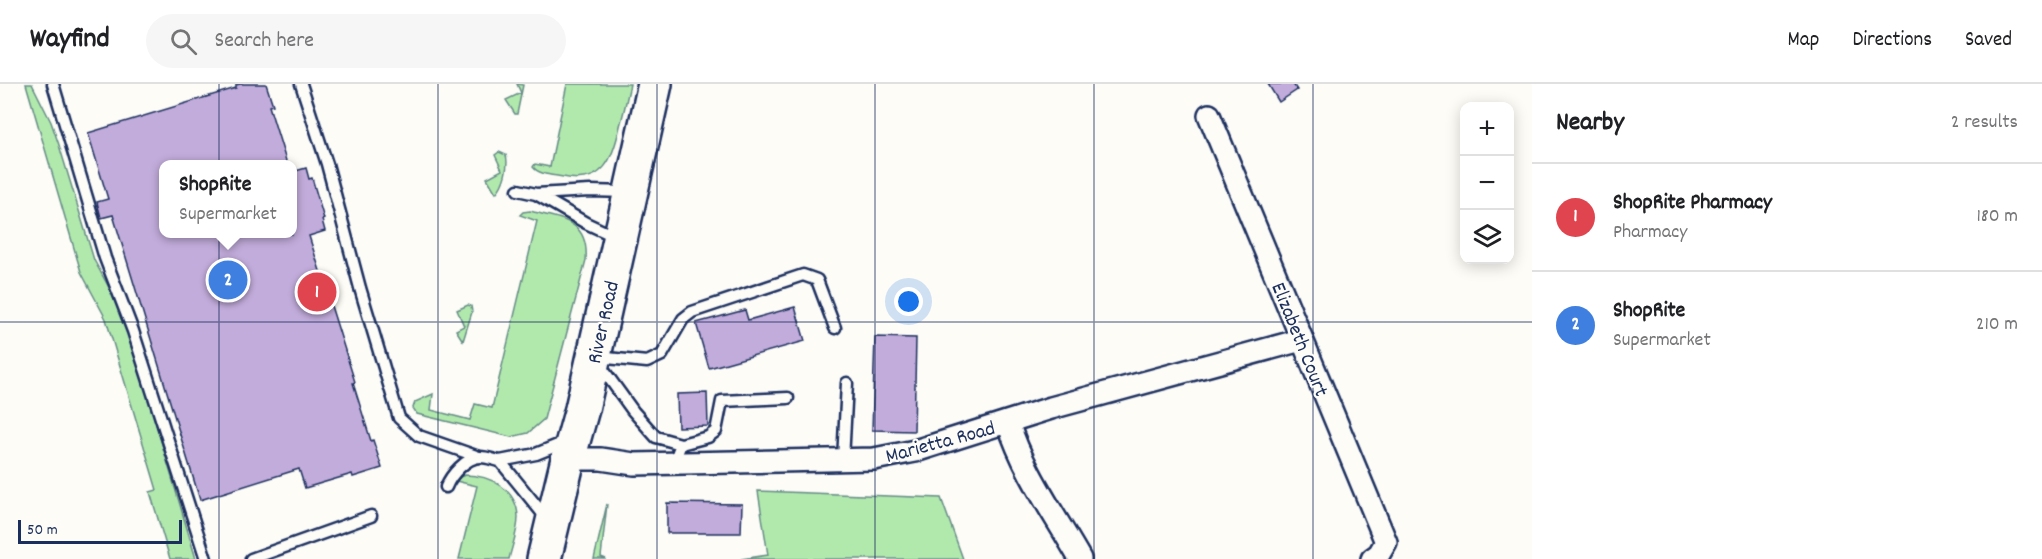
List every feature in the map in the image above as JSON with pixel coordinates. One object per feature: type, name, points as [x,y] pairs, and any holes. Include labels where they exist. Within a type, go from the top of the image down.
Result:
[{"type":"highway","name":"River Road","points":[[544,559],[594,357],[655,84]]},
{"type":"street","name":"Elizabeth Court","points":[[1209,115],[1386,542],[1379,554],[1372,559]]},
{"type":"street","name":"Marietta Road","points":[[571,449],[601,459],[634,464],[874,459],[915,451],[1008,422],[1301,340]]},
{"type":"street","points":[[1008,422],[1024,462],[1080,559]]},
{"type":"lane","points":[[53,84],[105,258],[133,331],[206,559]]},
{"type":"lane","points":[[301,84],[327,165],[360,288],[399,418],[419,436],[479,457],[500,461],[571,449]]},
{"type":"lane","points":[[518,190],[536,194],[631,193]]},
{"type":"lane","points":[[536,194],[586,223],[620,239]]},
{"type":"lane","points":[[594,357],[647,362],[662,355],[683,319],[692,312],[802,275],[817,280],[835,328]]},
{"type":"lane","points":[[594,357],[633,411],[656,437],[681,444],[708,437],[716,431],[722,401],[788,399]]},
{"type":"lane","points":[[843,460],[847,383]]},
{"type":"lane","points":[[673,464],[681,444]]},
{"type":"lane","points":[[446,488],[450,477],[465,463],[479,457]]},
{"type":"lane","points":[[500,461],[552,525]]},
{"type":"lane","points":[[251,559],[371,516]]},
{"type":"green space","points":[[26,84],[32,84],[51,122],[94,260],[127,326],[196,559],[170,559],[150,492],[157,490],[106,319],[81,272]]},
{"type":"green space","points":[[517,84],[523,85],[517,114],[515,114],[506,100],[521,93]]},
{"type":"green space","points":[[567,84],[630,84],[610,159],[597,173],[577,179],[539,172],[533,167],[535,164],[550,167]]},
{"type":"green space","points":[[499,152],[506,155],[507,164],[503,180],[496,193],[487,178],[502,170],[495,155]]},
{"type":"green space","points":[[530,211],[562,219],[571,224],[578,229],[586,247],[586,260],[544,419],[528,433],[511,437],[417,414],[413,408],[415,402],[433,394],[431,410],[470,420],[475,404],[492,408],[537,221],[520,215]]},
{"type":"green space","points":[[471,306],[472,312],[463,341],[456,330],[464,326],[457,310]]},
{"type":"green space","points":[[465,475],[492,481],[507,491],[513,499],[518,522],[509,559],[459,559],[477,486],[456,481]]},
{"type":"green space","points":[[758,491],[941,498],[963,559],[741,559],[768,555]]},
{"type":"green space","points":[[607,504],[601,557],[606,559],[594,559]]},
{"type":"building","points":[[266,84],[273,105],[269,106],[286,160],[159,160],[159,238],[297,238],[297,171],[306,168],[309,179],[312,178],[324,219],[322,220],[325,231],[309,236],[371,441],[373,440],[382,468],[305,488],[299,469],[200,500],[113,215],[101,218],[97,202],[108,199],[88,133],[236,88],[236,85]]},
{"type":"building","points":[[1268,84],[1293,84],[1297,90],[1279,102]]},
{"type":"building","points":[[795,307],[805,341],[709,368],[696,323],[745,310],[748,320]]},
{"type":"building","points":[[875,337],[916,338],[914,431],[872,430]]},
{"type":"building","points":[[707,393],[708,426],[678,427],[677,394]]},
{"type":"building","points":[[667,503],[742,504],[741,533],[667,533]]},
{"type":"place","name":"ShopRite","points":[[228,280]]},
{"type":"place","name":"ShopRite Pharmacy","points":[[317,292]]}]
